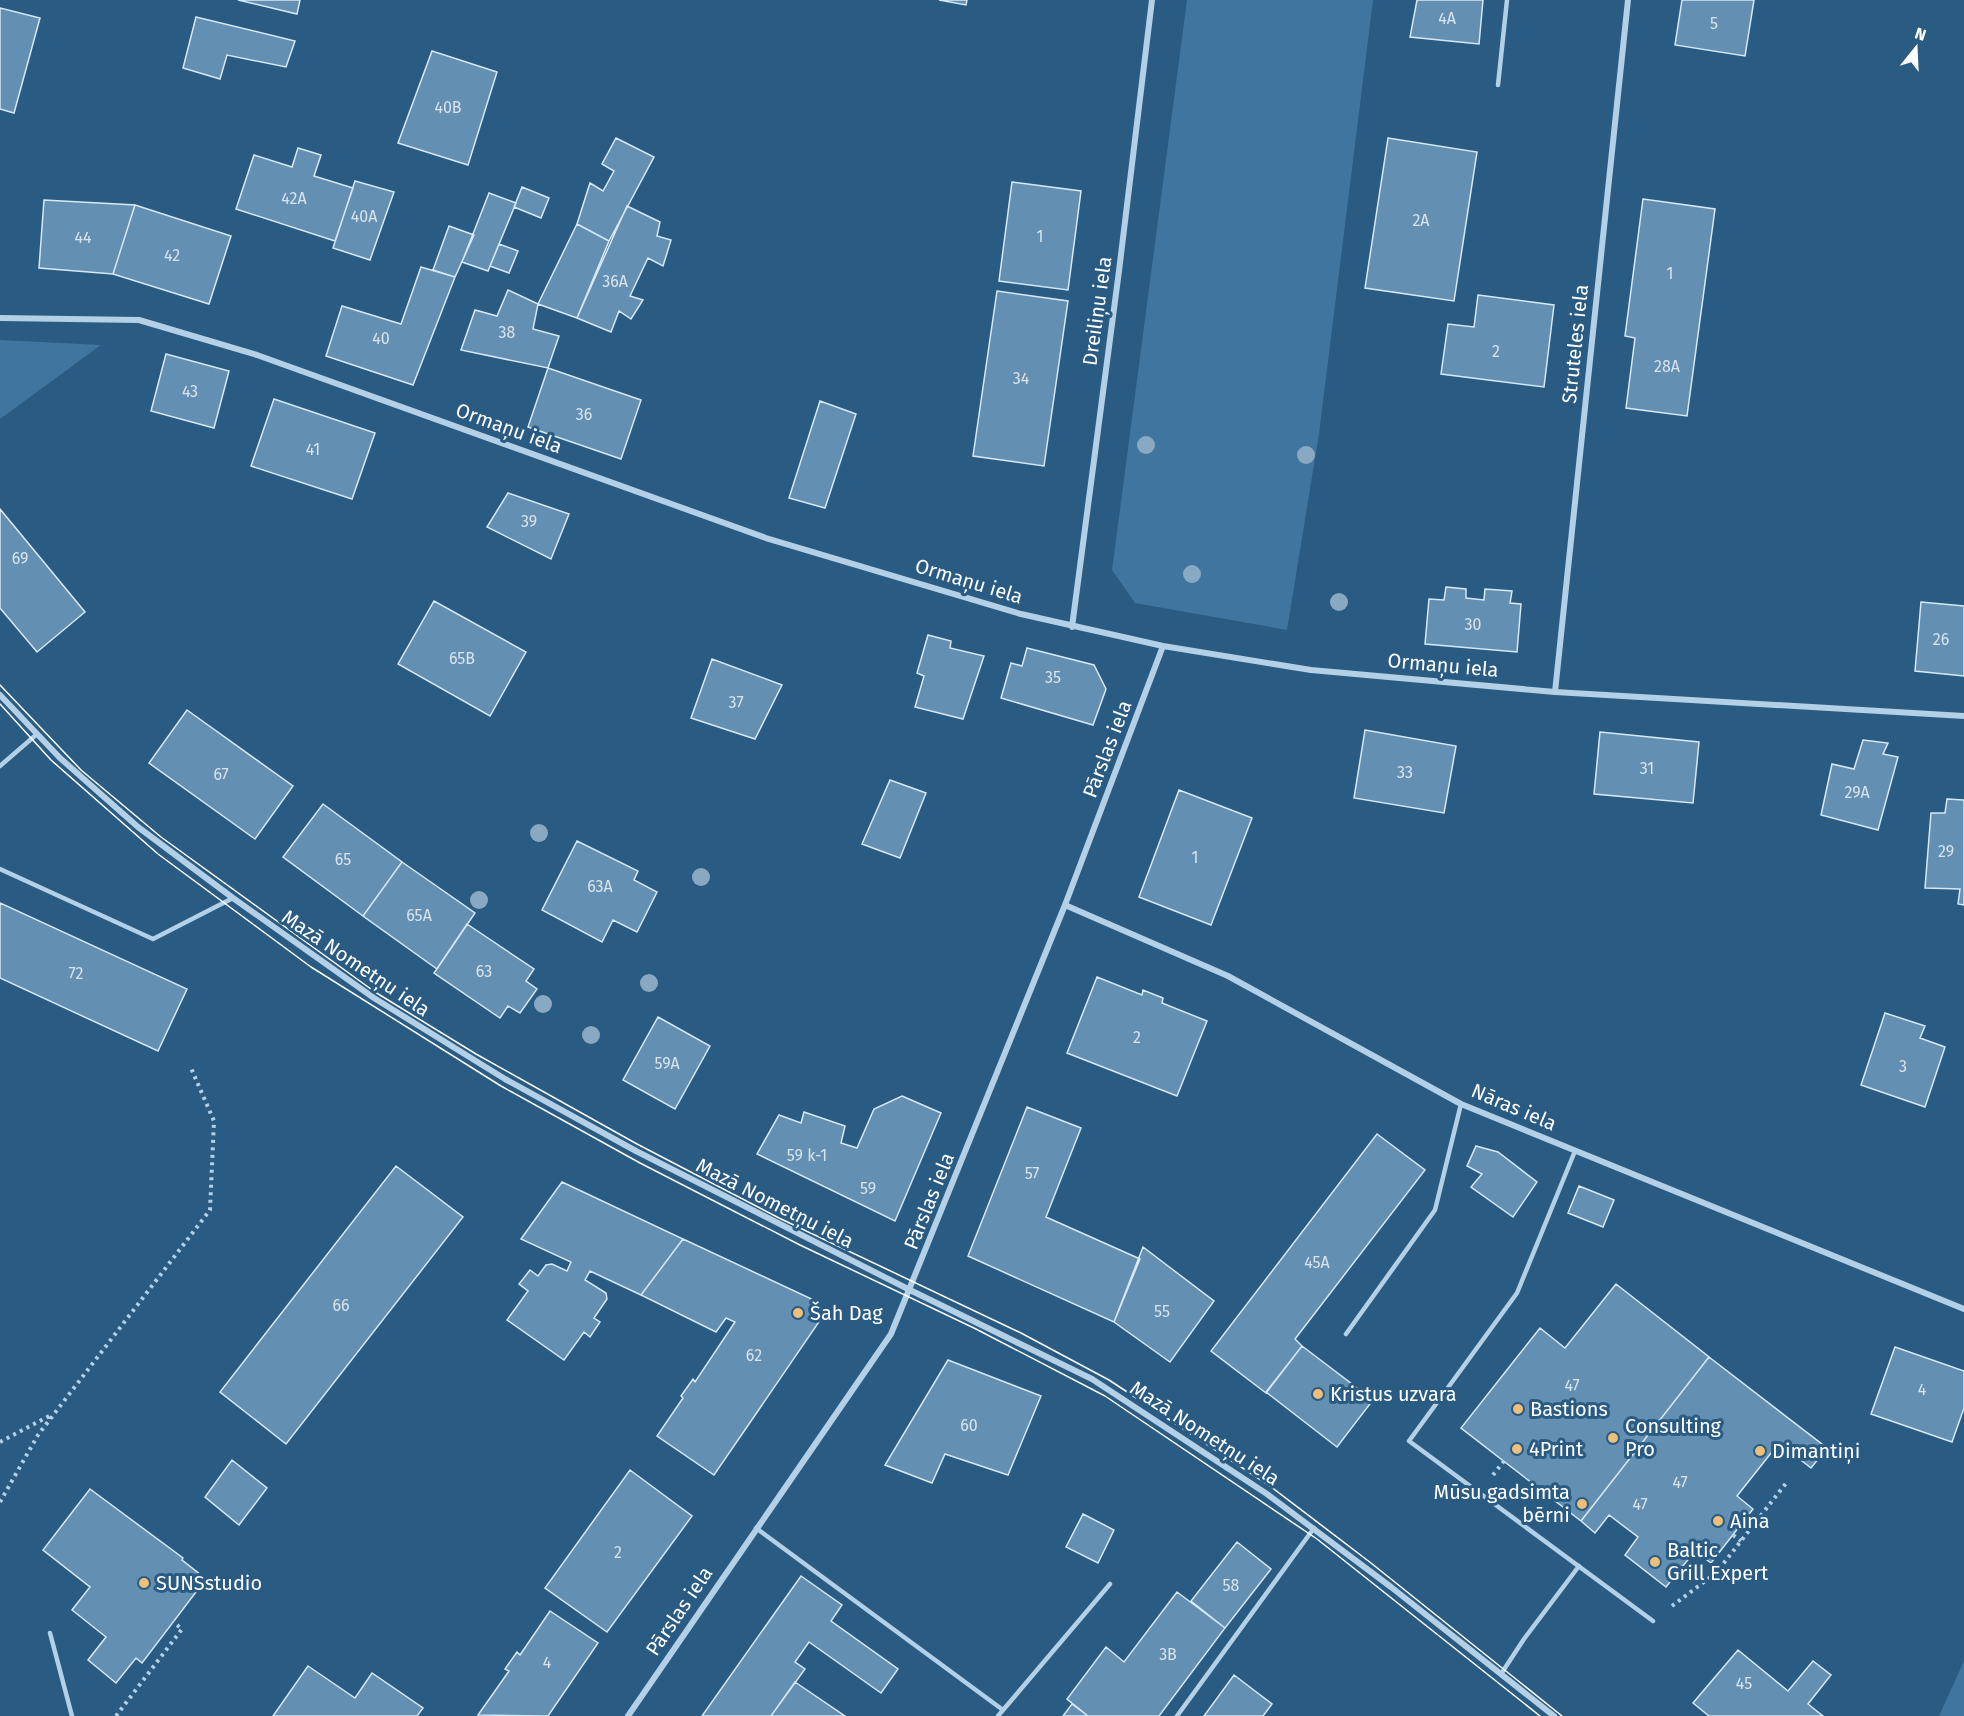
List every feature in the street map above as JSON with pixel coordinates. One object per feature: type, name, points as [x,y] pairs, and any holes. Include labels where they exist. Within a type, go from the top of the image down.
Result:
[{"type":"street","name":"Dreiliņu iela","points":[[1072,627],[1118,283],[1152,0]]},
{"type":"street","name":"Struteles iela","points":[[1555,692],[1628,0]]},
{"type":"street","name":"Ormaņu iela","points":[[0,318],[139,320],[257,355],[766,538],[1021,614],[1163,646],[1311,670],[1555,692],[1964,716]]},
{"type":"street","name":"Pārslas iela","points":[[628,1716],[891,1334],[1065,905],[1163,646]]},
{"type":"street","name":"Mazā Nometņu iela","points":[[0,695],[60,758],[138,827],[374,998],[505,1079],[636,1151],[1092,1379],[1267,1494],[1314,1528],[1554,1716]]},
{"type":"street","name":"Nāras iela","points":[[1065,905],[1228,976],[1461,1104],[1964,1310]]},
{"type":"lane","points":[[1498,85],[1507,0]]},
{"type":"lane","points":[[0,766],[37,734]]},
{"type":"lane","points":[[0,869],[153,939],[234,898]]},
{"type":"lane","points":[[1346,1334],[1435,1210],[1461,1104]]},
{"type":"lane","points":[[1575,1151],[1516,1293],[1409,1441],[1653,1621]]},
{"type":"lane","points":[[756,1528],[1003,1710]]},
{"type":"lane","points":[[1177,1716],[1314,1528]]},
{"type":"lane","points":[[1501,1674],[1524,1639],[1579,1566]]},
{"type":"lane","points":[[998,1716],[1110,1584]]},
{"type":"lane","points":[[50,1633],[72,1716]]},
{"type":"path","points":[[0,1502],[38,1435],[210,1210],[214,1121],[191,1068]]},
{"type":"path","points":[[0,1442],[54,1414]]},
{"type":"path","points":[[1653,1621],[1716,1573],[1787,1482]]},
{"type":"path","points":[[1733,1535],[1741,1541]]},
{"type":"path","points":[[116,1716],[182,1629],[173,1622]]},
{"type":"shaded area","points":[[1187,0],[1373,0],[1319,434],[1287,630],[1135,603],[1112,570]]},
{"type":"shaded area","points":[[0,340],[101,345],[0,419]]},
{"type":"shaded area","points":[[1964,1661],[1964,1716],[1939,1716]]},
{"type":"building","points":[[238,0],[300,0],[297,14]]},
{"type":"building","points":[[939,0],[967,0],[966,5]]},
{"type":"building","points":[[1417,0],[1483,0],[1479,44],[1410,37]]},
{"type":"building","points":[[1682,0],[1754,0],[1745,56],[1675,45]]},
{"type":"building","points":[[0,8],[40,18],[14,113],[0,109]]},
{"type":"building","points":[[196,17],[295,41],[286,67],[227,55],[220,79],[183,68]]},
{"type":"building","points":[[432,51],[497,72],[468,165],[398,143]]},
{"type":"building","points":[[616,138],[654,157],[609,241],[577,224],[590,183],[603,191],[614,171],[602,164]]},
{"type":"building","points":[[1388,138],[1477,152],[1454,301],[1365,288]]},
{"type":"building","points":[[298,148],[321,155],[314,176],[353,188],[335,241],[236,209],[254,155],[292,167]]},
{"type":"building","points":[[355,181],[394,192],[370,260],[333,248]]},
{"type":"building","points":[[1012,182],[1081,191],[1068,290],[999,281]]},
{"type":"building","points":[[522,187],[549,198],[541,218],[514,207]]},
{"type":"building","points":[[489,193],[516,203],[488,271],[462,262]]},
{"type":"building","points":[[1643,199],[1715,209],[1687,416],[1626,408],[1635,338],[1625,336]]},
{"type":"building","points":[[44,200],[135,205],[113,274],[39,268]]},
{"type":"building","points":[[135,205],[231,236],[209,304],[113,274]]},
{"type":"building","points":[[627,206],[660,222],[657,236],[671,240],[663,266],[648,258],[630,296],[643,300],[631,319],[619,311],[611,332],[577,318]]},
{"type":"building","points":[[577,224],[609,241],[577,318],[538,304]]},
{"type":"building","points":[[449,226],[474,235],[455,277],[433,270]]},
{"type":"building","points":[[499,244],[518,251],[509,273],[490,266]]},
{"type":"building","points":[[421,267],[455,277],[413,385],[326,356],[342,306],[401,324]]},
{"type":"building","points":[[508,290],[538,304],[533,329],[559,336],[548,368],[461,350],[475,310],[497,316]]},
{"type":"building","points":[[997,291],[1068,301],[1044,466],[973,456]]},
{"type":"building","points":[[1478,295],[1554,305],[1544,387],[1441,374],[1448,324],[1474,327]]},
{"type":"building","points":[[166,354],[229,371],[214,428],[151,411]]},
{"type":"building","points":[[548,368],[641,400],[621,459],[528,427]]},
{"type":"building","points":[[274,399],[375,433],[352,499],[251,466]]},
{"type":"building","points":[[820,401],[856,414],[825,508],[789,498]]},
{"type":"building","points":[[508,493],[569,514],[551,559],[487,527]]},
{"type":"building","points":[[0,509],[85,612],[37,652],[0,608]]},
{"type":"building","points":[[1446,587],[1466,589],[1466,598],[1484,600],[1485,589],[1512,591],[1510,603],[1521,604],[1517,652],[1425,644],[1429,599],[1444,600]]},
{"type":"building","points":[[434,601],[526,652],[490,716],[398,664]]},
{"type":"building","points":[[1921,602],[1964,606],[1964,676],[1915,671]]},
{"type":"building","points":[[928,635],[951,641],[950,648],[984,656],[963,719],[915,707],[924,676],[917,673]]},
{"type":"building","points":[[1027,648],[1094,665],[1106,689],[1093,725],[1001,698],[1011,663],[1022,666]]},
{"type":"building","points":[[712,659],[782,685],[755,739],[691,718]]},
{"type":"building","points":[[187,710],[293,786],[255,839],[149,763]]},
{"type":"building","points":[[1365,730],[1456,746],[1444,813],[1354,798]]},
{"type":"building","points":[[1600,732],[1699,742],[1693,803],[1594,794]]},
{"type":"building","points":[[1863,740],[1888,743],[1883,754],[1898,757],[1878,830],[1821,815],[1832,764],[1854,769]]},
{"type":"building","points":[[890,780],[926,793],[900,858],[862,844]]},
{"type":"building","points":[[1179,790],[1252,818],[1211,925],[1139,897]]},
{"type":"building","points":[[1947,799],[1964,800],[1964,905],[1958,904],[1960,889],[1925,888],[1931,813],[1945,813]]},
{"type":"building","points":[[323,804],[402,862],[363,916],[283,857]]},
{"type":"building","points":[[577,841],[638,871],[634,880],[657,892],[637,932],[613,920],[602,942],[542,910]]},
{"type":"building","points":[[402,862],[475,913],[437,969],[363,916]]},
{"type":"building","points":[[0,903],[187,989],[158,1051],[0,978]]},
{"type":"building","points":[[467,924],[534,969],[526,981],[537,989],[520,1013],[508,1006],[500,1018],[434,973]]},
{"type":"building","points":[[1097,977],[1142,995],[1143,990],[1163,998],[1162,1003],[1207,1021],[1177,1096],[1067,1053]]},
{"type":"building","points":[[1885,1013],[1925,1026],[1920,1038],[1945,1047],[1925,1107],[1861,1085]]},
{"type":"building","points":[[658,1017],[710,1046],[675,1109],[623,1080]]},
{"type":"building","points":[[902,1096],[941,1113],[895,1221],[757,1154],[779,1115],[801,1123],[804,1112],[845,1126],[841,1143],[857,1148],[874,1109]]},
{"type":"building","points":[[1027,1107],[1081,1128],[1046,1217],[1140,1259],[1114,1322],[968,1256]]},
{"type":"building","points":[[1377,1134],[1425,1170],[1295,1339],[1302,1346],[1266,1393],[1211,1351]]},
{"type":"building","points":[[1476,1146],[1498,1152],[1537,1182],[1513,1217],[1471,1187],[1482,1174],[1467,1166]]},
{"type":"building","points":[[396,1166],[463,1217],[286,1444],[220,1392]]},
{"type":"building","points":[[562,1182],[683,1239],[641,1295],[590,1271],[585,1280],[606,1293],[607,1299],[594,1318],[600,1322],[590,1337],[584,1332],[564,1360],[507,1320],[528,1291],[519,1284],[530,1270],[538,1276],[546,1265],[552,1264],[567,1271],[571,1262],[521,1239]]},
{"type":"building","points":[[1579,1186],[1614,1200],[1603,1227],[1568,1213]]},
{"type":"building","points":[[683,1239],[818,1302],[823,1316],[714,1475],[657,1436],[683,1398],[681,1396],[693,1379],[695,1382],[735,1322],[726,1318],[716,1332],[641,1295]]},
{"type":"building","points":[[1143,1247],[1214,1301],[1170,1362],[1114,1322]]},
{"type":"building","points":[[1616,1284],[1709,1357],[1581,1521],[1461,1428],[1540,1328],[1565,1348]]},
{"type":"building","points":[[1302,1346],[1373,1400],[1337,1447],[1266,1392]]},
{"type":"building","points":[[1895,1347],[1964,1371],[1964,1408],[1952,1442],[1871,1414]]},
{"type":"building","points":[[1709,1357],[1827,1448],[1811,1468],[1779,1443],[1737,1496],[1753,1509],[1711,1563],[1695,1551],[1666,1587],[1625,1555],[1638,1537],[1609,1515],[1595,1533],[1581,1521]]},
{"type":"building","points":[[948,1360],[1041,1396],[1008,1475],[945,1454],[932,1483],[885,1465]]},
{"type":"building","points":[[232,1460],[267,1488],[239,1525],[205,1497]]},
{"type":"building","points":[[630,1470],[692,1516],[607,1632],[545,1588]]},
{"type":"building","name":"SUNSstudio","points":[[90,1489],[183,1558],[182,1560],[206,1579],[142,1663],[136,1658],[116,1683],[88,1660],[106,1637],[72,1610],[90,1587],[43,1550]]},
{"type":"building","points":[[1083,1514],[1114,1530],[1098,1563],[1066,1547]]},
{"type":"building","points":[[1237,1542],[1271,1569],[1225,1628],[1191,1601]]},
{"type":"building","points":[[801,1576],[842,1605],[831,1621],[898,1669],[881,1693],[809,1642],[795,1662],[805,1669],[771,1716],[702,1716]]},
{"type":"building","points":[[1177,1592],[1225,1628],[1159,1716],[1088,1716],[1067,1699],[1106,1647],[1124,1662]]},
{"type":"building","points":[[550,1611],[598,1643],[548,1716],[478,1715],[509,1671],[505,1669],[517,1652],[520,1655]]},
{"type":"building","points":[[1738,1650],[1788,1691],[1813,1661],[1831,1675],[1808,1704],[1823,1716],[1709,1716],[1693,1703]]},
{"type":"building","points":[[308,1666],[355,1698],[372,1673],[423,1708],[417,1716],[273,1716]]},
{"type":"building","points":[[1234,1675],[1272,1704],[1263,1716],[1204,1716]]},
{"type":"building","points":[[795,1682],[845,1716],[771,1716]]},
{"type":"building","points":[[1072,1704],[1088,1716],[1063,1716]]},
{"type":"tram line","points":[[0,685],[81,770],[161,837],[375,992],[476,1054],[637,1144],[779,1218],[1021,1333],[1109,1380],[1270,1486],[1371,1563],[1562,1716]]},
{"type":"tram line","points":[[0,704],[51,760],[158,854],[311,967],[501,1086],[640,1163],[800,1245],[976,1329],[1105,1396],[1317,1539],[1540,1716]]},
{"type":"place","name":"Šah Dag","points":[[798,1313]]},
{"type":"place","name":"Kristus uzvara","points":[[1318,1394]]},
{"type":"place","name":"Bastions","points":[[1518,1409]]},
{"type":"place","name":"Consulting Pro","points":[[1613,1438]]},
{"type":"place","name":"4Print","points":[[1517,1449]]},
{"type":"place","name":"Dimantiņi","points":[[1760,1451]]},
{"type":"place","name":"Mūsu gadsimta bērni","points":[[1582,1504]]},
{"type":"place","name":"Aina","points":[[1718,1521]]},
{"type":"place","name":"Baltic Grill Expert","points":[[1655,1562]]},
{"type":"place","name":"SUNSstudio","points":[[144,1583]]}]
